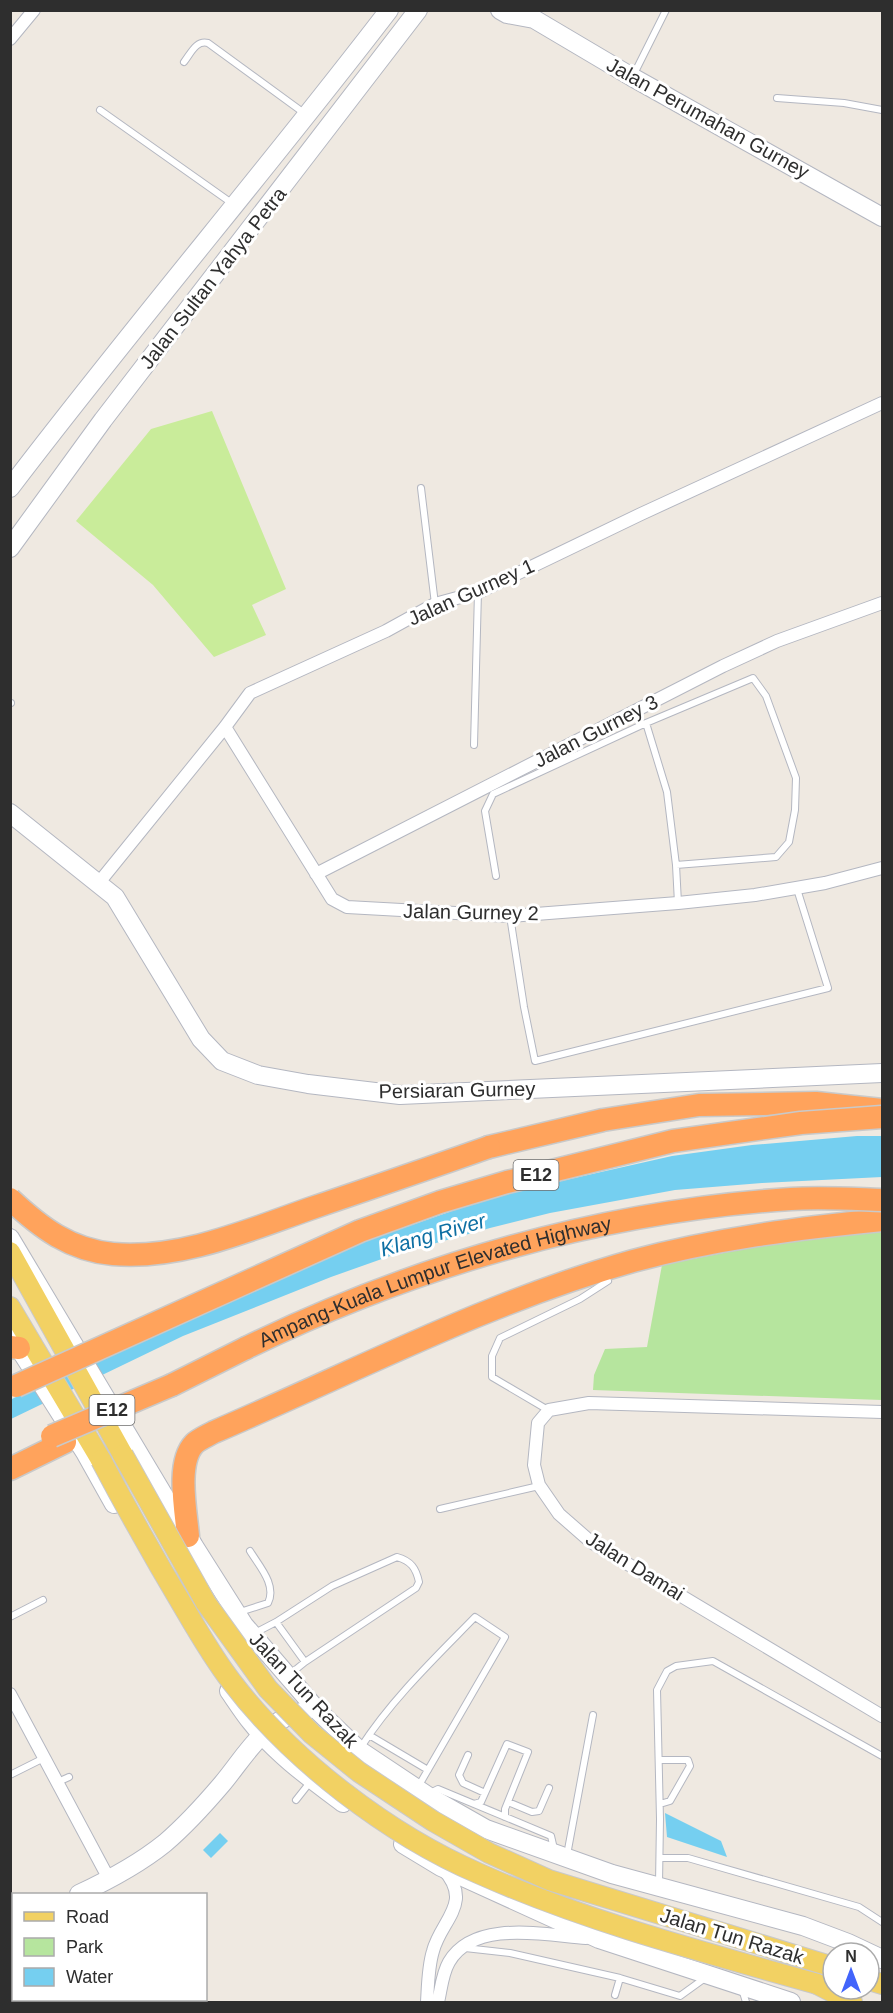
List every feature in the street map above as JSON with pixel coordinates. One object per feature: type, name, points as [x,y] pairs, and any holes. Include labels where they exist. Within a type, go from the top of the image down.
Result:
[{"type":"highway","points":[[10,1199],[38,1225],[75,1245],[111,1254],[146,1255],[204,1243],[253,1228],[489,1148],[603,1120],[699,1105],[816,1103],[882,1110]]},
{"type":"highway","name":"E12","points":[[12,1387],[360,1231],[440,1202],[507,1182],[674,1141],[801,1123],[882,1117]]},
{"type":"highway","name":"Ampang-Kuala Lumpur Elevated Highway","points":[[10,1453],[172,1385],[285,1329],[365,1295],[517,1244],[597,1226],[715,1205],[794,1198],[882,1200]]},
{"type":"highway","points":[[188,1536],[183,1478],[187,1454],[194,1444],[214,1432],[448,1327],[544,1290],[633,1261],[742,1238],[813,1227],[882,1220]]},
{"type":"highway","points":[[10,1470],[172,1385]]},
{"type":"main road","name":"Jalan Sultan Yahya Petra","points":[[10,488],[83,394],[236,207],[389,10]]},
{"type":"main road","name":"Jalan Sultan Yahya Petra","points":[[10,548],[103,420],[418,10]]},
{"type":"main road","name":"Jalan Perumahan Gurney","points":[[500,10],[507,14],[531,15],[632,77],[882,217]]},
{"type":"main road","name":"Persiaran Gurney","points":[[10,813],[97,885],[115,897],[201,1039],[222,1061],[258,1075],[308,1084],[400,1095],[882,1073]]},
{"type":"main road","name":"Jalan Tun Razak","points":[[10,1238],[188,1536],[251,1634],[317,1710],[359,1750],[423,1792],[486,1829],[521,1843],[659,1888],[803,1926],[848,1942],[882,1959]]},
{"type":"main road","name":"Jalan Tun Razak","points":[[10,1252],[206,1603],[268,1689],[312,1734],[359,1772],[433,1821],[489,1853],[549,1880],[821,1963]]},
{"type":"main road","name":"Jalan Tun Razak","points":[[10,1307],[101,1460],[154,1558],[231,1681],[257,1712],[333,1783],[385,1822],[431,1850],[479,1874],[605,1922],[817,1984],[852,2002]]},
{"type":"main road","points":[[13,1343],[79,1444],[157,1581],[250,1721],[261,1734],[312,1780],[381,1830],[441,1867],[492,1892],[599,1938],[791,2002]]},
{"type":"main road","points":[[81,1893],[133,1866],[165,1842],[203,1806],[261,1734],[276,1722],[292,1714],[317,1710]]},
{"type":"main road","points":[[492,1892],[494,1865],[505,1851],[521,1843]]},
{"type":"street","points":[[10,39],[34,10]]},
{"type":"street","name":"Jalan Gurney 1","points":[[97,885],[250,693],[386,631],[435,604],[478,591],[882,403]]},
{"type":"street","name":"Jalan Gurney 3","points":[[316,874],[723,666],[777,641],[882,603]]},
{"type":"street","name":"Jalan Gurney 2","points":[[225,727],[332,899],[347,908],[510,916],[678,903],[797,889],[882,868]]},
{"type":"street","points":[[549,1410],[589,1403],[882,1412]]},
{"type":"street","name":"Jalan Damai","points":[[549,1410],[538,1423],[534,1465],[539,1485],[559,1514],[591,1542],[882,1716]]},
{"type":"street","points":[[10,1694],[44,1758],[63,1780],[109,1879]]},
{"type":"street","points":[[427,2002],[433,1950],[452,1916],[456,1897],[452,1881],[441,1867]]},
{"type":"street","points":[[438,2002],[449,1963],[463,1948],[479,1938],[506,1932],[599,1938]]},
{"type":"lane","points":[[632,77],[666,10]]},
{"type":"lane","points":[[184,62],[197,44],[208,43],[308,116]]},
{"type":"lane","points":[[777,98],[844,103],[882,110]]},
{"type":"lane","points":[[100,110],[236,207]]},
{"type":"lane","points":[[421,488],[435,604]]},
{"type":"lane","points":[[474,745],[478,591]]},
{"type":"lane","points":[[496,876],[485,811],[493,794],[646,723],[753,678],[766,696],[796,778],[795,810],[789,842],[776,857],[676,865]]},
{"type":"lane","points":[[646,723],[667,792],[678,903]]},
{"type":"lane","points":[[510,916],[535,1061],[828,988],[797,889]]},
{"type":"lane","points":[[549,1410],[492,1377],[492,1356],[500,1338],[580,1299],[608,1281]]},
{"type":"lane","points":[[440,1509],[539,1485]]},
{"type":"lane","points":[[237,1613],[268,1602],[271,1596],[271,1586],[250,1551]]},
{"type":"lane","points":[[251,1634],[276,1622],[333,1586],[398,1557],[409,1561],[417,1571],[419,1582],[416,1588],[305,1662],[288,1676]]},
{"type":"lane","points":[[10,1617],[43,1600]]},
{"type":"lane","points":[[359,1750],[369,1734],[423,1670],[475,1617],[506,1637],[428,1770],[423,1792],[438,1789],[551,1836],[560,1856]]},
{"type":"lane","points":[[276,1622],[305,1662]]},
{"type":"lane","points":[[659,1888],[661,1858],[657,1690],[667,1671],[676,1666],[713,1661],[882,1756]]},
{"type":"lane","points":[[560,1856],[593,1715]]},
{"type":"lane","points":[[369,1734],[428,1770]]},
{"type":"lane","points":[[474,1804],[482,1802],[507,1744],[528,1752],[505,1809],[506,1817]]},
{"type":"lane","points":[[468,1755],[459,1775],[463,1784],[485,1794]]},
{"type":"lane","points":[[10,1775],[44,1758]]},
{"type":"lane","points":[[659,1760],[688,1760],[690,1766],[670,1801],[660,1804]]},
{"type":"lane","points":[[296,1800],[312,1780]]},
{"type":"lane","points":[[508,1802],[532,1812],[539,1811],[549,1788]]},
{"type":"lane","points":[[661,1858],[688,1858],[859,1907],[882,1922]]},
{"type":"lane","points":[[463,1948],[510,1953],[620,1978],[680,1996],[710,1974]]},
{"type":"lane","points":[[615,1995],[620,1978]]},
{"type":"lane","points":[[741,1984],[746,2002]]},
{"type":"green space","points":[[212,411],[286,589],[252,605],[266,635],[214,657],[153,585],[76,521],[151,429]]},
{"type":"green space","points":[[882,1229],[882,1400],[593,1390],[594,1375],[605,1349],[647,1347],[662,1265],[780,1242]]},
{"type":"water","name":"Klang River","points":[[882,1136],[882,1177],[675,1190],[550,1213],[490,1228],[393,1255],[183,1336],[11,1419],[10,1400],[104,1353],[314,1259],[495,1196],[672,1156],[752,1145]]},
{"type":"water","points":[[665,1813],[721,1841],[727,1857],[667,1837]]},
{"type":"water","points":[[220,1833],[228,1841],[211,1858],[203,1850]]}]
